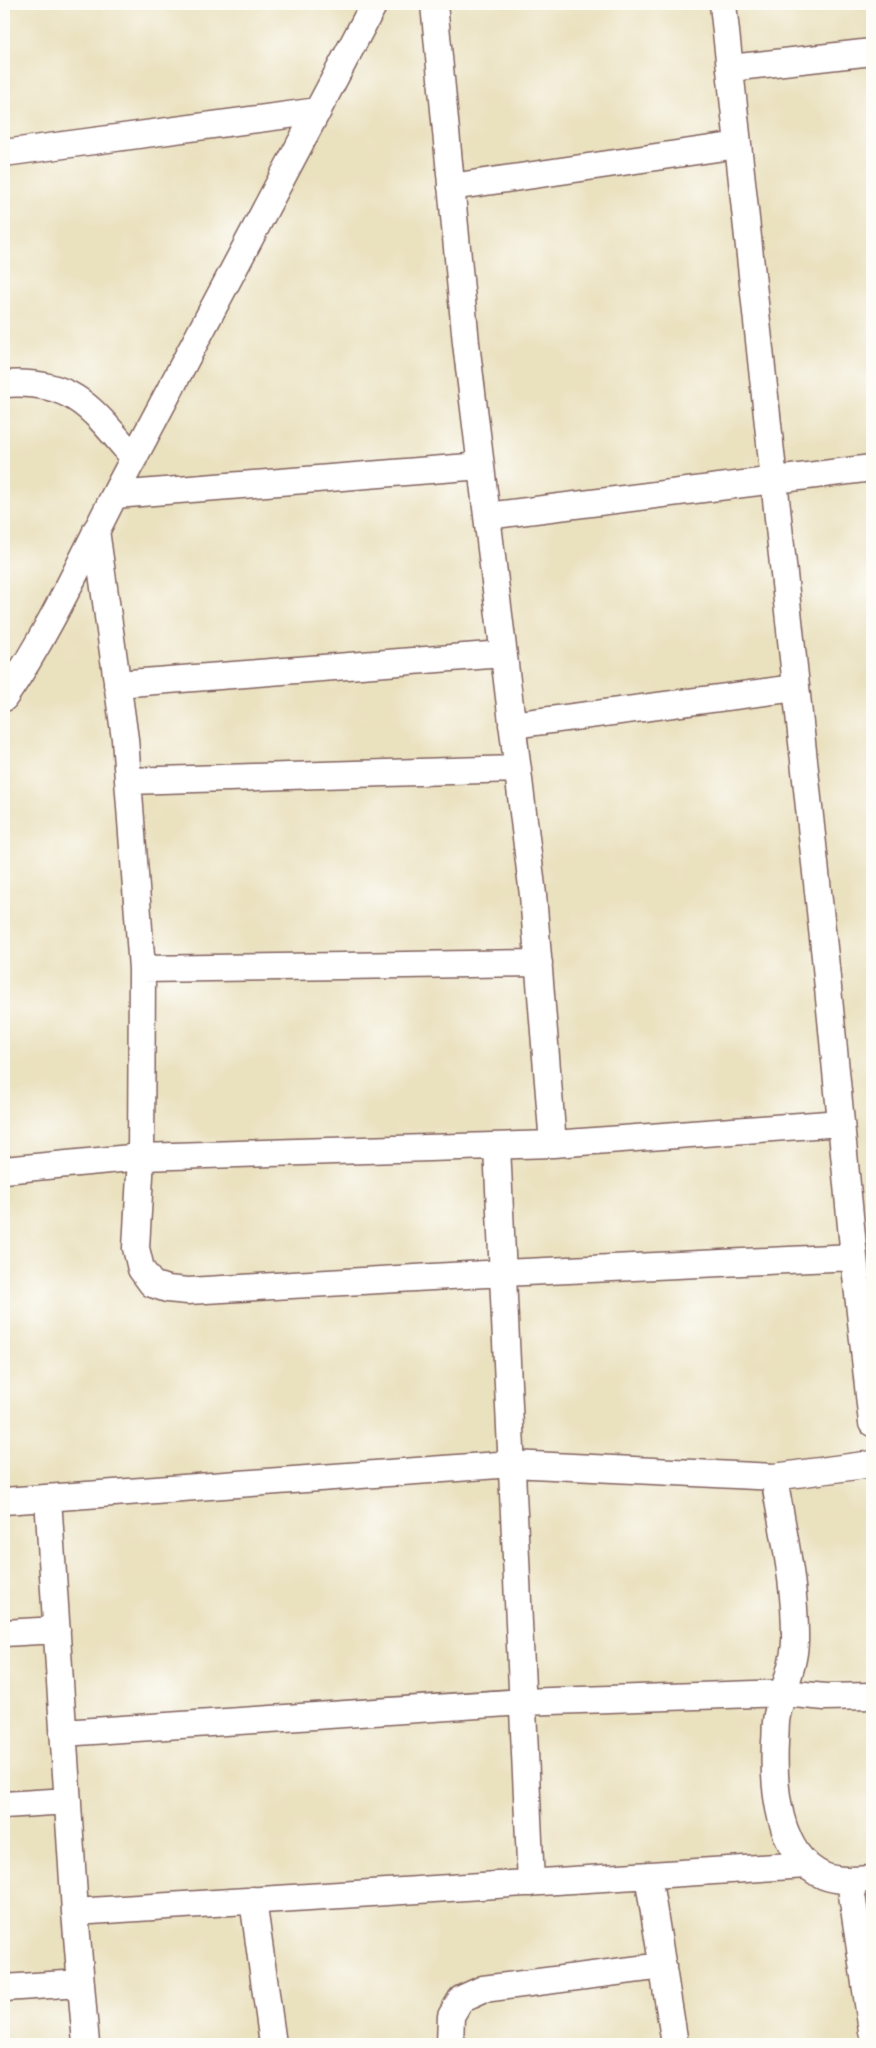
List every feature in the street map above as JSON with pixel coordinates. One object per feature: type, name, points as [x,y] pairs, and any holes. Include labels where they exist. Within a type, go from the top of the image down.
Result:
[{"type":"street","points":[[4,698],[36,650],[96,530],[374,4]]},
{"type":"street","points":[[434,4],[466,343],[533,895],[553,1144]]},
{"type":"street","points":[[723,4],[872,1423]]},
{"type":"street","points":[[730,68],[872,52]]},
{"type":"street","points":[[4,153],[318,111]]},
{"type":"street","points":[[451,187],[738,145]]},
{"type":"street","points":[[4,384],[27,382],[49,386],[70,394],[92,409],[134,458]]},
{"type":"street","points":[[115,495],[481,466]]},
{"type":"street","points":[[486,516],[872,468]]},
{"type":"street","points":[[96,530],[118,684],[128,781],[142,969],[141,1158],[136,1248],[142,1269],[152,1284],[167,1289],[188,1291],[503,1273],[854,1257]]},
{"type":"street","points":[[118,684],[504,654]]},
{"type":"street","points":[[512,725],[796,688]]},
{"type":"street","points":[[128,781],[518,769]]},
{"type":"street","points":[[142,969],[539,962]]},
{"type":"street","points":[[4,1170],[141,1158],[553,1144],[841,1123]]},
{"type":"street","points":[[497,1146],[531,1883]]},
{"type":"street","points":[[4,1501],[512,1464],[774,1477],[872,1464]]},
{"type":"street","points":[[774,1477],[794,1595],[795,1644],[777,1716],[774,1769],[780,1816],[790,1843],[807,1865],[824,1876],[861,1880],[872,2022]]},
{"type":"street","points":[[48,1498],[75,1912],[86,2044]]},
{"type":"street","points":[[4,1633],[56,1630]]},
{"type":"street","points":[[63,1733],[522,1702],[784,1693],[825,1697],[872,1696]]},
{"type":"street","points":[[4,1805],[68,1801]]},
{"type":"street","points":[[75,1912],[807,1865]]},
{"type":"street","points":[[648,1875],[675,2044]]},
{"type":"street","points":[[253,1900],[273,2044]]},
{"type":"street","points":[[450,2044],[451,2016],[461,1999],[483,1989],[663,1966]]},
{"type":"street","points":[[4,1988],[81,1983]]}]
